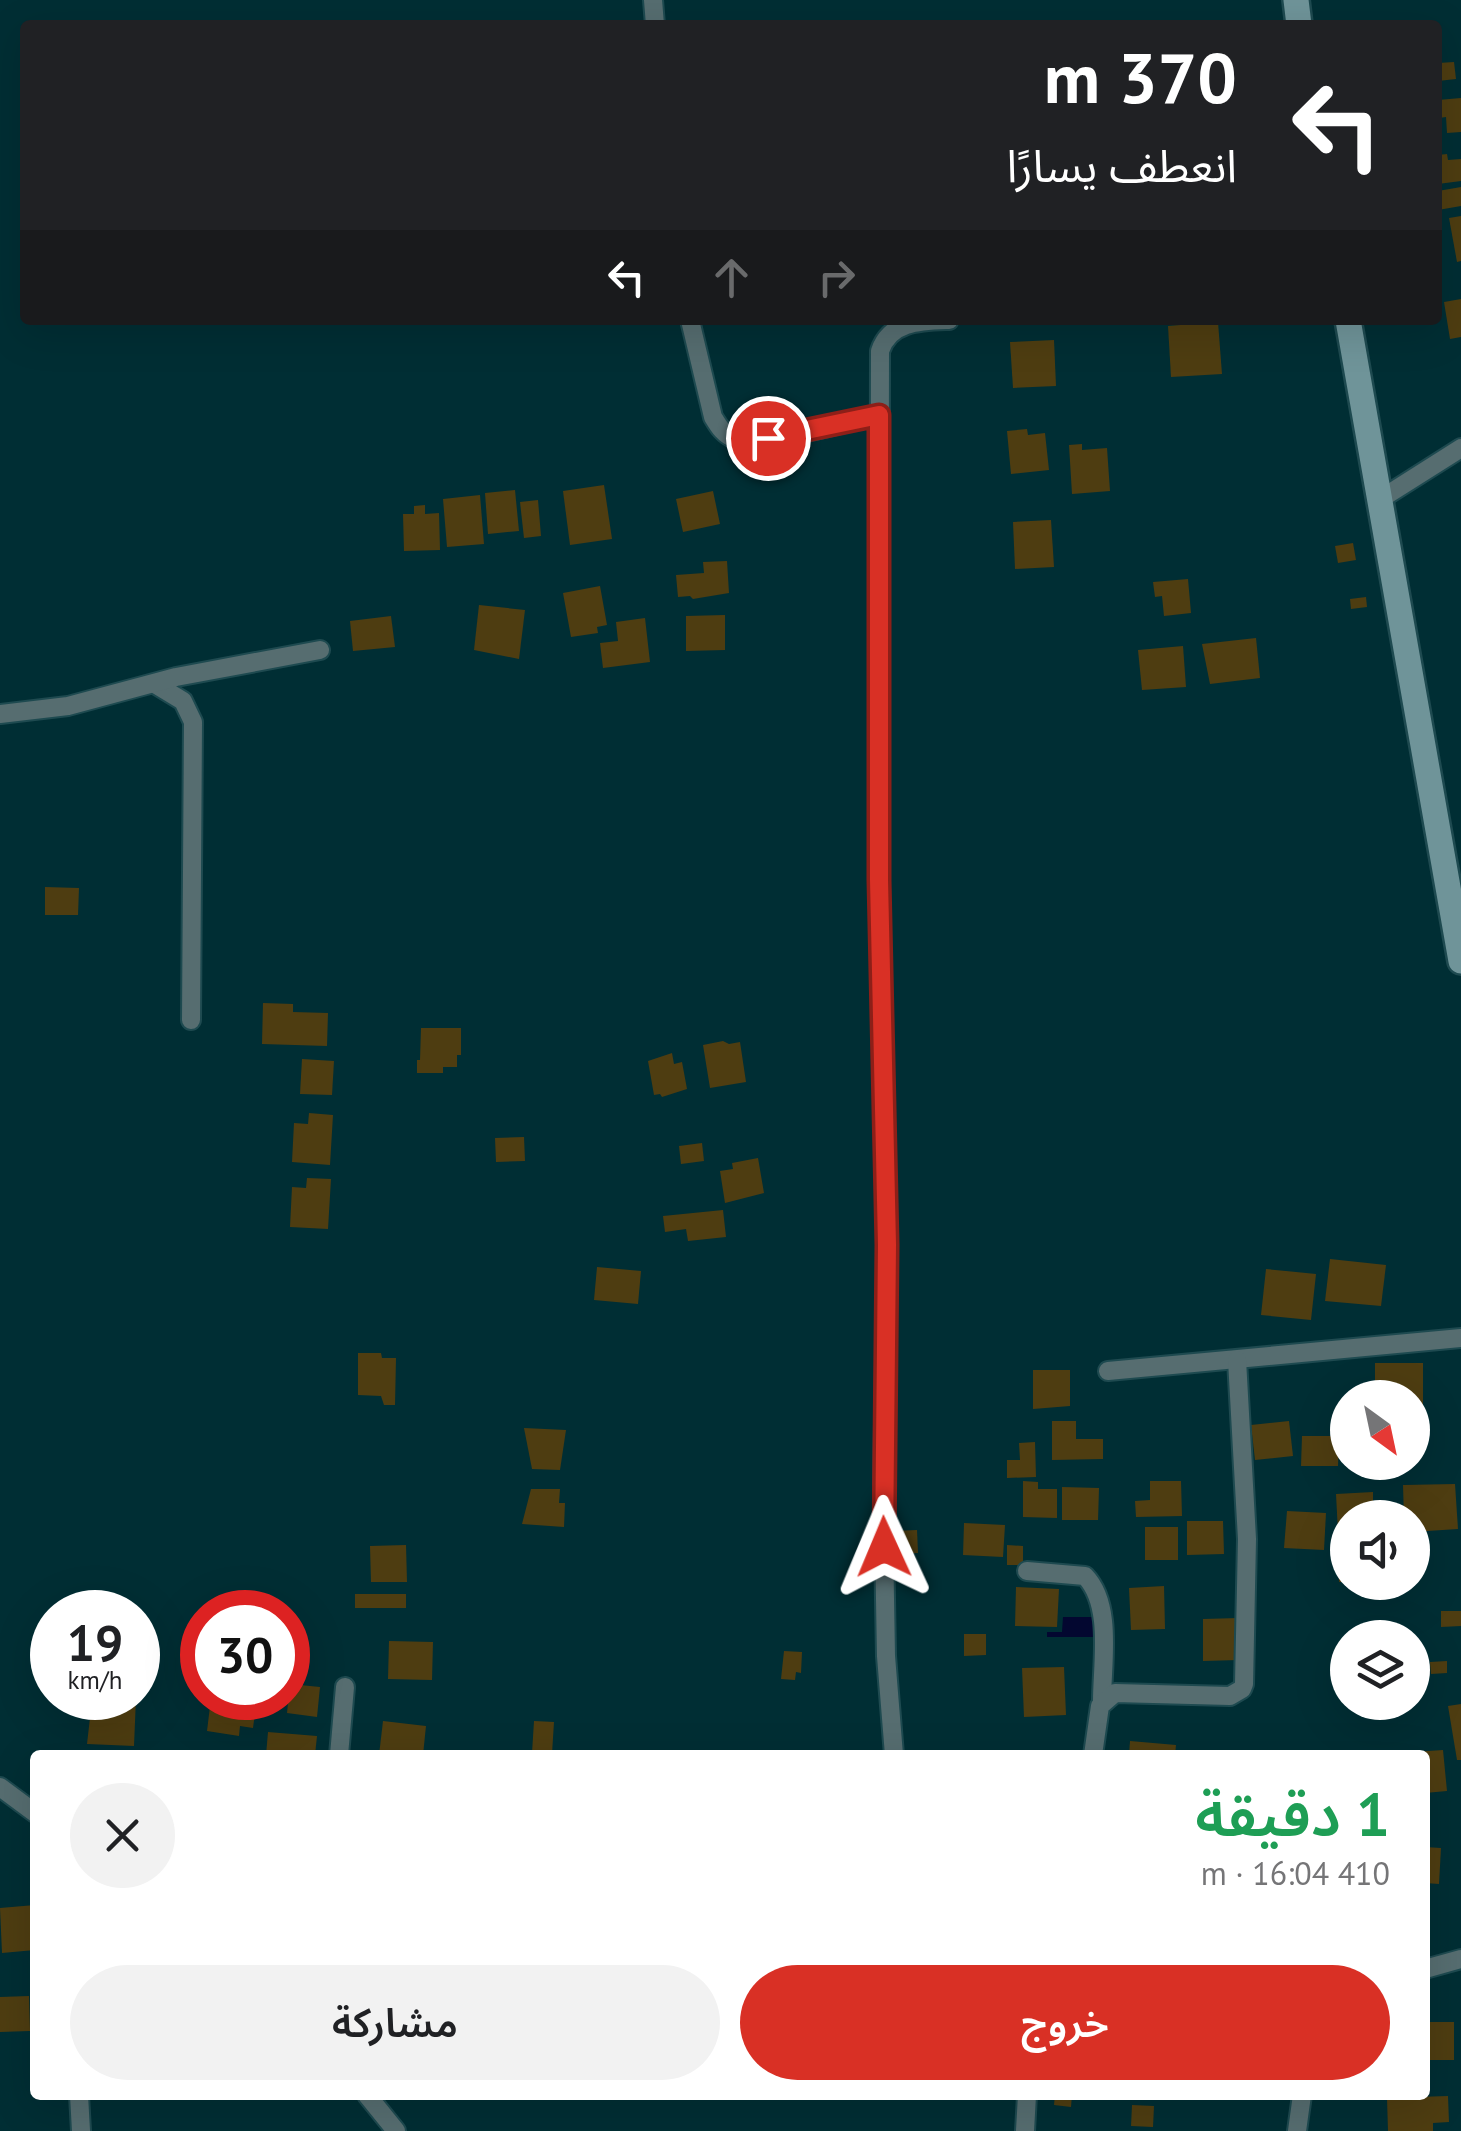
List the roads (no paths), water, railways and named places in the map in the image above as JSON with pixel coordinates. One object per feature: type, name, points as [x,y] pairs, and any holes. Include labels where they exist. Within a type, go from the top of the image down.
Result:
[{"type":"street","points":[[691,325],[713,418],[721,431],[732,438],[768,438],[879,415]]},
{"type":"street","points":[[894,1750],[886,1656],[883,1483],[887,1245],[879,880],[879,415],[883,341],[906,325]]},
{"type":"street","points":[[1349,325],[1379,500],[1449,834],[1461,961]]},
{"type":"street","points":[[1379,500],[1461,448]]},
{"type":"street","points":[[0,714],[68,706],[320,650]]},
{"type":"street","points":[[155,684],[183,701],[193,722],[191,1020]]},
{"type":"street","points":[[1108,1370],[1461,1338]]},
{"type":"street","points":[[1102,1701],[1124,1692],[1222,1696],[1242,1690],[1248,1553],[1236,1360]]},
{"type":"street","points":[[1026,1572],[1085,1576],[1094,1586],[1102,1612],[1102,1701],[1094,1750]]},
{"type":"street","points":[[339,1750],[345,1688]]},
{"type":"street","points":[[0,1787],[30,1809]]},
{"type":"street","points":[[1430,1968],[1461,1959]]},
{"type":"street","points":[[79,2100],[81,2131]]},
{"type":"street","points":[[371,2100],[396,2131]]},
{"type":"street","points":[[1025,2131],[1027,2100]]},
{"type":"street","points":[[1296,2131],[1301,2100]]},
{"type":"water","points":[[1063,1617],[1100,1617],[1100,1637],[1047,1637],[1047,1632],[1062,1632]]}]
